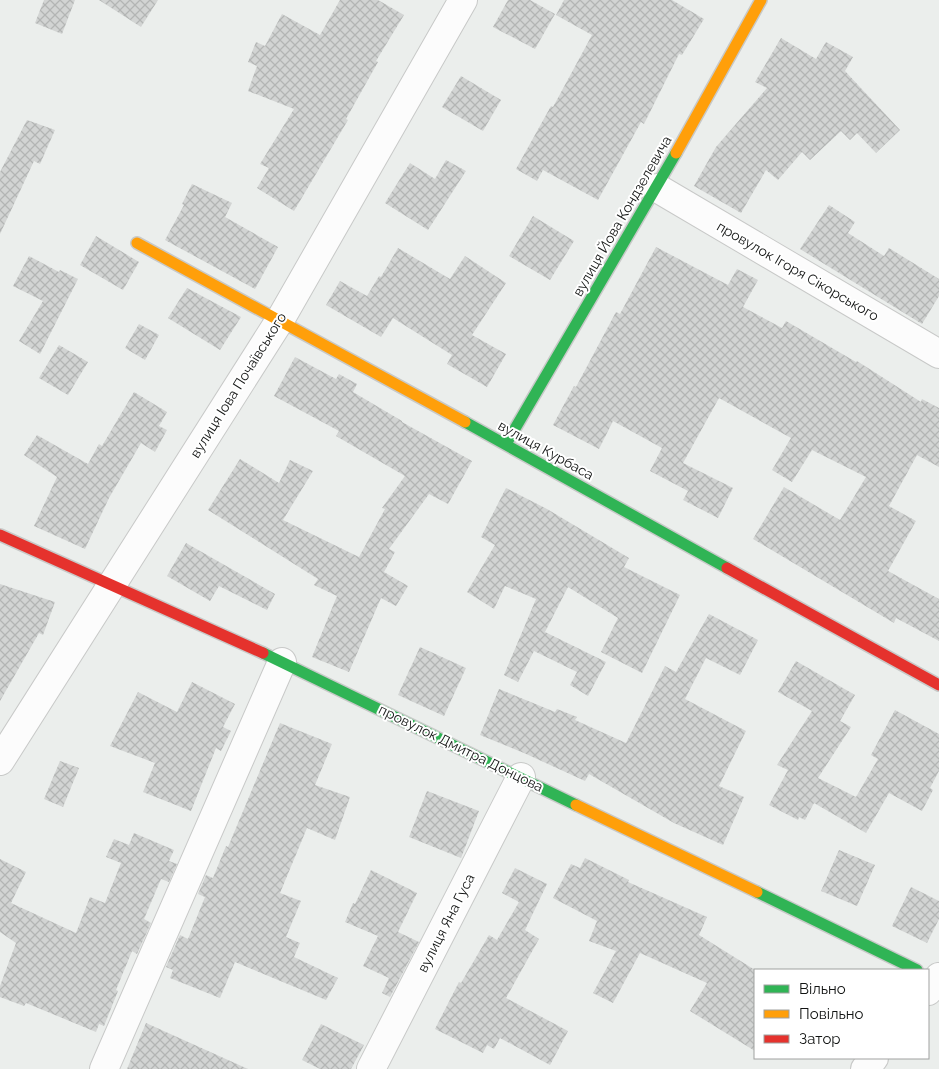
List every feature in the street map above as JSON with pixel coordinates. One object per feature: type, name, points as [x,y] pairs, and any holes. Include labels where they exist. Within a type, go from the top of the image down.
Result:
[{"type":"street","name":"вулиця Іова Почаївського","points":[[0,761],[280,320],[463,0]]},
{"type":"street","name":"вулиця Йова Кондзелевича","points":[[506,444],[657,188],[761,0]]},
{"type":"street","name":"провулок Ігоря Сікорського","points":[[657,188],[939,354]]},
{"type":"street","name":"вулиця Курбаса","points":[[137,243],[506,444],[939,685]]},
{"type":"street","name":"провулок Дмитра Донцова","points":[[0,535],[282,662],[521,776],[910,969]]},
{"type":"street","points":[[104,1069],[282,662]]},
{"type":"street","name":"вулиця Яна Гуса","points":[[371,1069],[521,776]]},
{"type":"street","points":[[865,1069],[873,1059]]},
{"type":"building","points":[[44,0],[75,0],[62,34],[35,23]]},
{"type":"building","points":[[99,0],[158,0],[141,27]]},
{"type":"building","points":[[340,0],[378,0],[404,15],[376,61],[378,62],[346,119],[348,120],[294,211],[257,188],[269,168],[260,164],[294,109],[248,91],[257,66],[248,62],[256,42],[265,46],[282,14],[320,35]]},
{"type":"building","points":[[508,0],[530,0],[555,14],[535,49],[493,27]]},
{"type":"building","points":[[564,0],[672,0],[704,19],[682,55],[679,54],[644,124],[641,122],[598,200],[543,170],[537,181],[516,169],[551,106],[553,107],[592,35],[556,15]]},
{"type":"building","points":[[781,38],[816,59],[826,42],[853,57],[845,71],[900,130],[876,153],[857,133],[850,140],[841,131],[810,160],[802,152],[778,180],[766,170],[741,213],[694,186],[716,147],[767,88],[755,82]]},
{"type":"building","points":[[461,76],[501,100],[483,131],[442,107]]},
{"type":"building","points":[[27,120],[55,130],[40,164],[34,161],[0,234],[0,172]]},
{"type":"building","points":[[446,160],[466,171],[428,230],[385,203],[410,163],[435,179]]},
{"type":"building","points":[[192,184],[232,203],[225,217],[278,247],[255,289],[165,240],[184,205],[182,204]]},
{"type":"building","points":[[829,205],[855,222],[848,233],[884,256],[889,248],[939,279],[939,296],[922,324],[800,249]]},
{"type":"building","points":[[533,216],[574,241],[550,280],[509,256]]},
{"type":"building","points":[[96,236],[139,262],[123,290],[80,265]]},
{"type":"building","points":[[656,247],[728,285],[737,269],[758,280],[743,307],[782,328],[786,321],[857,361],[921,402],[922,399],[939,408],[939,467],[917,455],[889,506],[916,521],[888,571],[939,599],[939,641],[896,618],[894,623],[753,539],[784,487],[840,520],[866,477],[812,450],[792,482],[772,470],[791,438],[719,398],[683,463],[733,488],[718,518],[683,500],[688,491],[650,471],[662,448],[613,421],[599,449],[553,425],[574,386],[576,387],[616,312],[620,314]]},
{"type":"building","points":[[398,248],[450,279],[465,256],[506,283],[472,335],[506,354],[487,387],[447,364],[452,355],[393,318],[381,337],[326,305],[340,281],[367,296]]},
{"type":"building","points":[[29,256],[59,272],[60,270],[78,279],[40,354],[19,341],[43,301],[13,286]]},
{"type":"building","points":[[187,288],[241,317],[220,350],[168,318]]},
{"type":"building","points":[[139,324],[159,335],[145,360],[125,348]]},
{"type":"building","points":[[59,345],[88,362],[68,395],[39,378]]},
{"type":"building","points":[[295,357],[336,379],[339,374],[357,384],[353,392],[472,461],[448,504],[429,494],[389,549],[395,552],[384,572],[408,586],[396,606],[381,598],[349,672],[312,657],[337,596],[314,585],[318,579],[208,510],[240,459],[279,483],[290,460],[313,471],[283,520],[359,557],[385,509],[382,508],[405,476],[336,436],[339,431],[274,396]]},
{"type":"building","points":[[134,392],[167,412],[159,426],[167,430],[155,452],[141,443],[109,498],[85,549],[34,526],[57,477],[24,455],[37,435],[88,464],[99,444],[102,446]]},
{"type":"building","points":[[506,488],[547,509],[629,558],[624,567],[680,595],[642,673],[601,652],[618,618],[568,587],[545,632],[606,662],[588,696],[570,685],[577,672],[534,651],[518,682],[504,675],[536,599],[505,586],[494,609],[467,592],[495,545],[481,537]]},
{"type":"building","points":[[186,543],[275,594],[267,610],[219,586],[210,601],[167,576]]},
{"type":"building","points":[[0,584],[55,602],[43,635],[39,633],[0,701]]},
{"type":"building","points":[[709,614],[758,640],[740,675],[706,658],[685,699],[746,731],[719,786],[744,797],[723,845],[674,823],[589,774],[585,781],[480,735],[499,689],[555,712],[557,709],[577,717],[575,720],[626,743],[665,666],[676,672]]},
{"type":"building","points":[[420,647],[466,668],[444,716],[398,695]]},
{"type":"building","points":[[796,661],[855,695],[840,721],[851,727],[818,778],[856,797],[878,759],[871,755],[895,710],[939,734],[939,771],[930,788],[933,790],[922,811],[889,793],[866,833],[814,803],[805,820],[799,817],[798,820],[769,805],[788,770],[777,765],[812,711],[778,692]]},
{"type":"building","points":[[192,682],[235,704],[223,727],[231,731],[221,751],[216,748],[191,811],[143,792],[155,763],[110,746],[138,692],[177,712]]},
{"type":"building","points":[[280,723],[332,744],[315,785],[350,797],[335,840],[307,828],[280,893],[301,901],[286,937],[300,943],[294,957],[338,978],[326,1000],[235,962],[220,998],[170,978],[173,970],[166,967],[180,935],[188,939],[205,897],[198,894],[206,875],[213,878]]},
{"type":"building","points":[[60,761],[79,768],[63,807],[44,799]]},
{"type":"building","points":[[427,791],[479,811],[461,858],[409,837]]},
{"type":"building","points":[[134,833],[174,850],[169,861],[177,864],[169,882],[161,879],[144,919],[151,923],[137,954],[132,951],[104,1026],[99,1024],[96,1032],[26,1003],[24,1006],[0,997],[0,986],[16,943],[0,932],[0,859],[26,872],[11,903],[76,933],[90,897],[105,903],[121,863],[106,857],[114,839],[129,845]]},
{"type":"building","points":[[839,850],[875,865],[857,906],[821,891]]},
{"type":"building","points":[[585,858],[629,880],[628,882],[707,917],[699,935],[754,969],[754,1050],[690,1011],[707,983],[640,953],[613,1003],[593,993],[616,951],[589,941],[597,921],[553,898],[571,864],[580,868]]},
{"type":"building","points":[[515,868],[547,884],[525,930],[539,939],[506,998],[568,1031],[550,1065],[500,1038],[494,1049],[487,1045],[483,1053],[435,1029],[459,982],[461,983],[489,935],[497,940],[519,902],[502,893]]},
{"type":"building","points":[[371,870],[417,893],[398,932],[419,942],[390,997],[382,993],[389,978],[363,966],[378,936],[345,922]]},
{"type":"building","points":[[911,887],[939,901],[939,919],[927,943],[892,926]]},
{"type":"building","points":[[146,1023],[248,1069],[127,1069]]},
{"type":"building","points":[[321,1024],[364,1045],[351,1069],[320,1069],[302,1060]]},
{"type":"traffic: fast","points":[[506,444],[676,153]]},
{"type":"traffic: fast","points":[[465,422],[727,568]]},
{"type":"traffic: fast","points":[[263,653],[576,805]]},
{"type":"traffic: fast","points":[[757,892],[915,969]]},
{"type":"traffic: slow","points":[[676,153],[761,0]]},
{"type":"traffic: slow","points":[[137,243],[465,422]]},
{"type":"traffic: slow","points":[[576,805],[757,892]]},
{"type":"traffic: jam","points":[[0,535],[263,653]]},
{"type":"traffic: jam","points":[[727,568],[939,685]]}]
